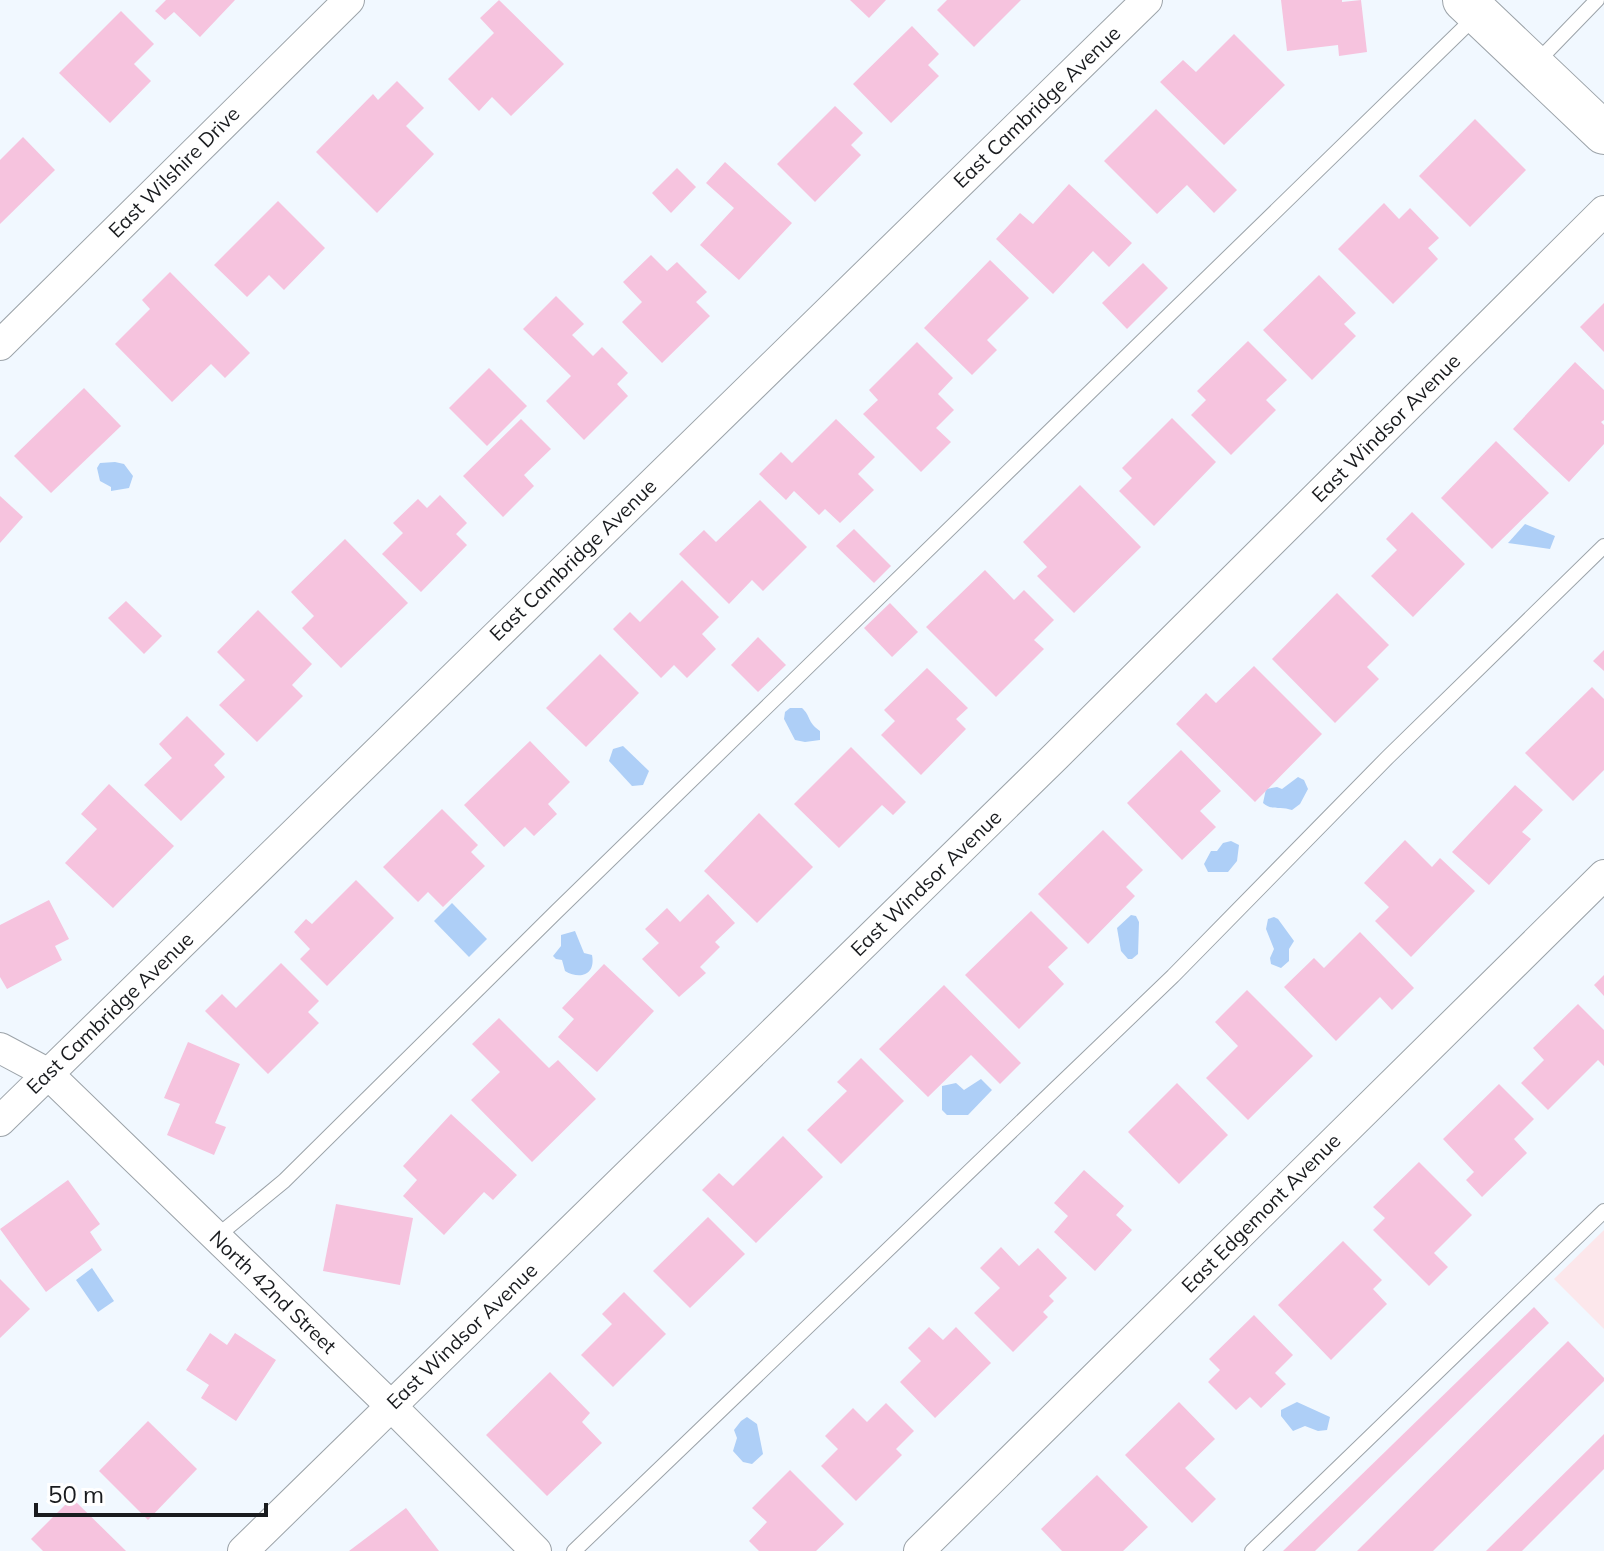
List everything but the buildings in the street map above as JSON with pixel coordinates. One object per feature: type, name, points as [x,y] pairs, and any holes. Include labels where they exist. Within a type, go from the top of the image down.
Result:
[{"type":"main road","points":[[1472,7],[1604,133]]},
{"type":"street","name":"East Wilshire Drive","points":[[0,345],[349,0]]},
{"type":"street","name":"East Cambridge Avenue","points":[[0,1121],[1147,0]]},
{"type":"street","name":"East Windsor Avenue","points":[[243,1551],[1068,745],[1604,211]]},
{"type":"street","name":"East Edgemont Avenue","points":[[919,1551],[1604,875]]},
{"type":"street","name":"North 42nd Street","points":[[0,1048],[47,1073],[536,1551]]},
{"type":"lane","points":[[1534,65],[1597,0]]},
{"type":"lane","points":[[216,1237],[284,1181],[1472,7]]},
{"type":"lane","points":[[574,1551],[1173,976],[1388,757],[1604,546]]},
{"type":"lane","points":[[1252,1551],[1604,1211]]},
{"type":"shaded area","points":[[1604,1230],[1604,1329],[1554,1279]]},
{"type":"water","points":[[100,463],[124,464],[133,476],[129,488],[111,491],[111,487],[100,481],[97,468]]},
{"type":"water","points":[[1525,524],[1555,536],[1550,549],[1508,543]]},
{"type":"water","points":[[790,708],[805,711],[820,731],[820,740],[795,740],[784,719],[785,712]]},
{"type":"water","points":[[623,746],[649,771],[643,785],[632,786],[609,761],[613,749]]},
{"type":"water","points":[[1298,777],[1304,780],[1308,789],[1300,804],[1292,810],[1263,803],[1266,789],[1282,789]]},
{"type":"water","points":[[1231,841],[1239,845],[1237,861],[1228,872],[1208,872],[1204,864],[1211,851],[1217,851],[1223,843]]},
{"type":"water","points":[[452,903],[487,939],[469,957],[434,921]]},
{"type":"water","points":[[1131,915],[1136,916],[1139,922],[1138,954],[1128,959],[1121,951],[1117,928]]},
{"type":"water","points":[[1274,917],[1294,941],[1289,949],[1289,961],[1281,968],[1271,964],[1274,949],[1266,929],[1268,919]]},
{"type":"water","points":[[575,931],[584,953],[592,955],[593,962],[589,971],[581,975],[565,971],[562,960],[553,956],[561,946],[561,935]]},
{"type":"water","points":[[981,1079],[992,1090],[968,1115],[947,1115],[942,1110],[942,1086],[956,1083],[964,1090]]},
{"type":"water","points":[[92,1268],[114,1301],[98,1312],[76,1280]]},
{"type":"water","points":[[1297,1402],[1330,1417],[1327,1430],[1318,1431],[1305,1426],[1293,1431],[1281,1416],[1281,1410]]},
{"type":"water","points":[[747,1417],[757,1424],[763,1454],[752,1464],[743,1462],[733,1451],[737,1438],[734,1430]]}]
